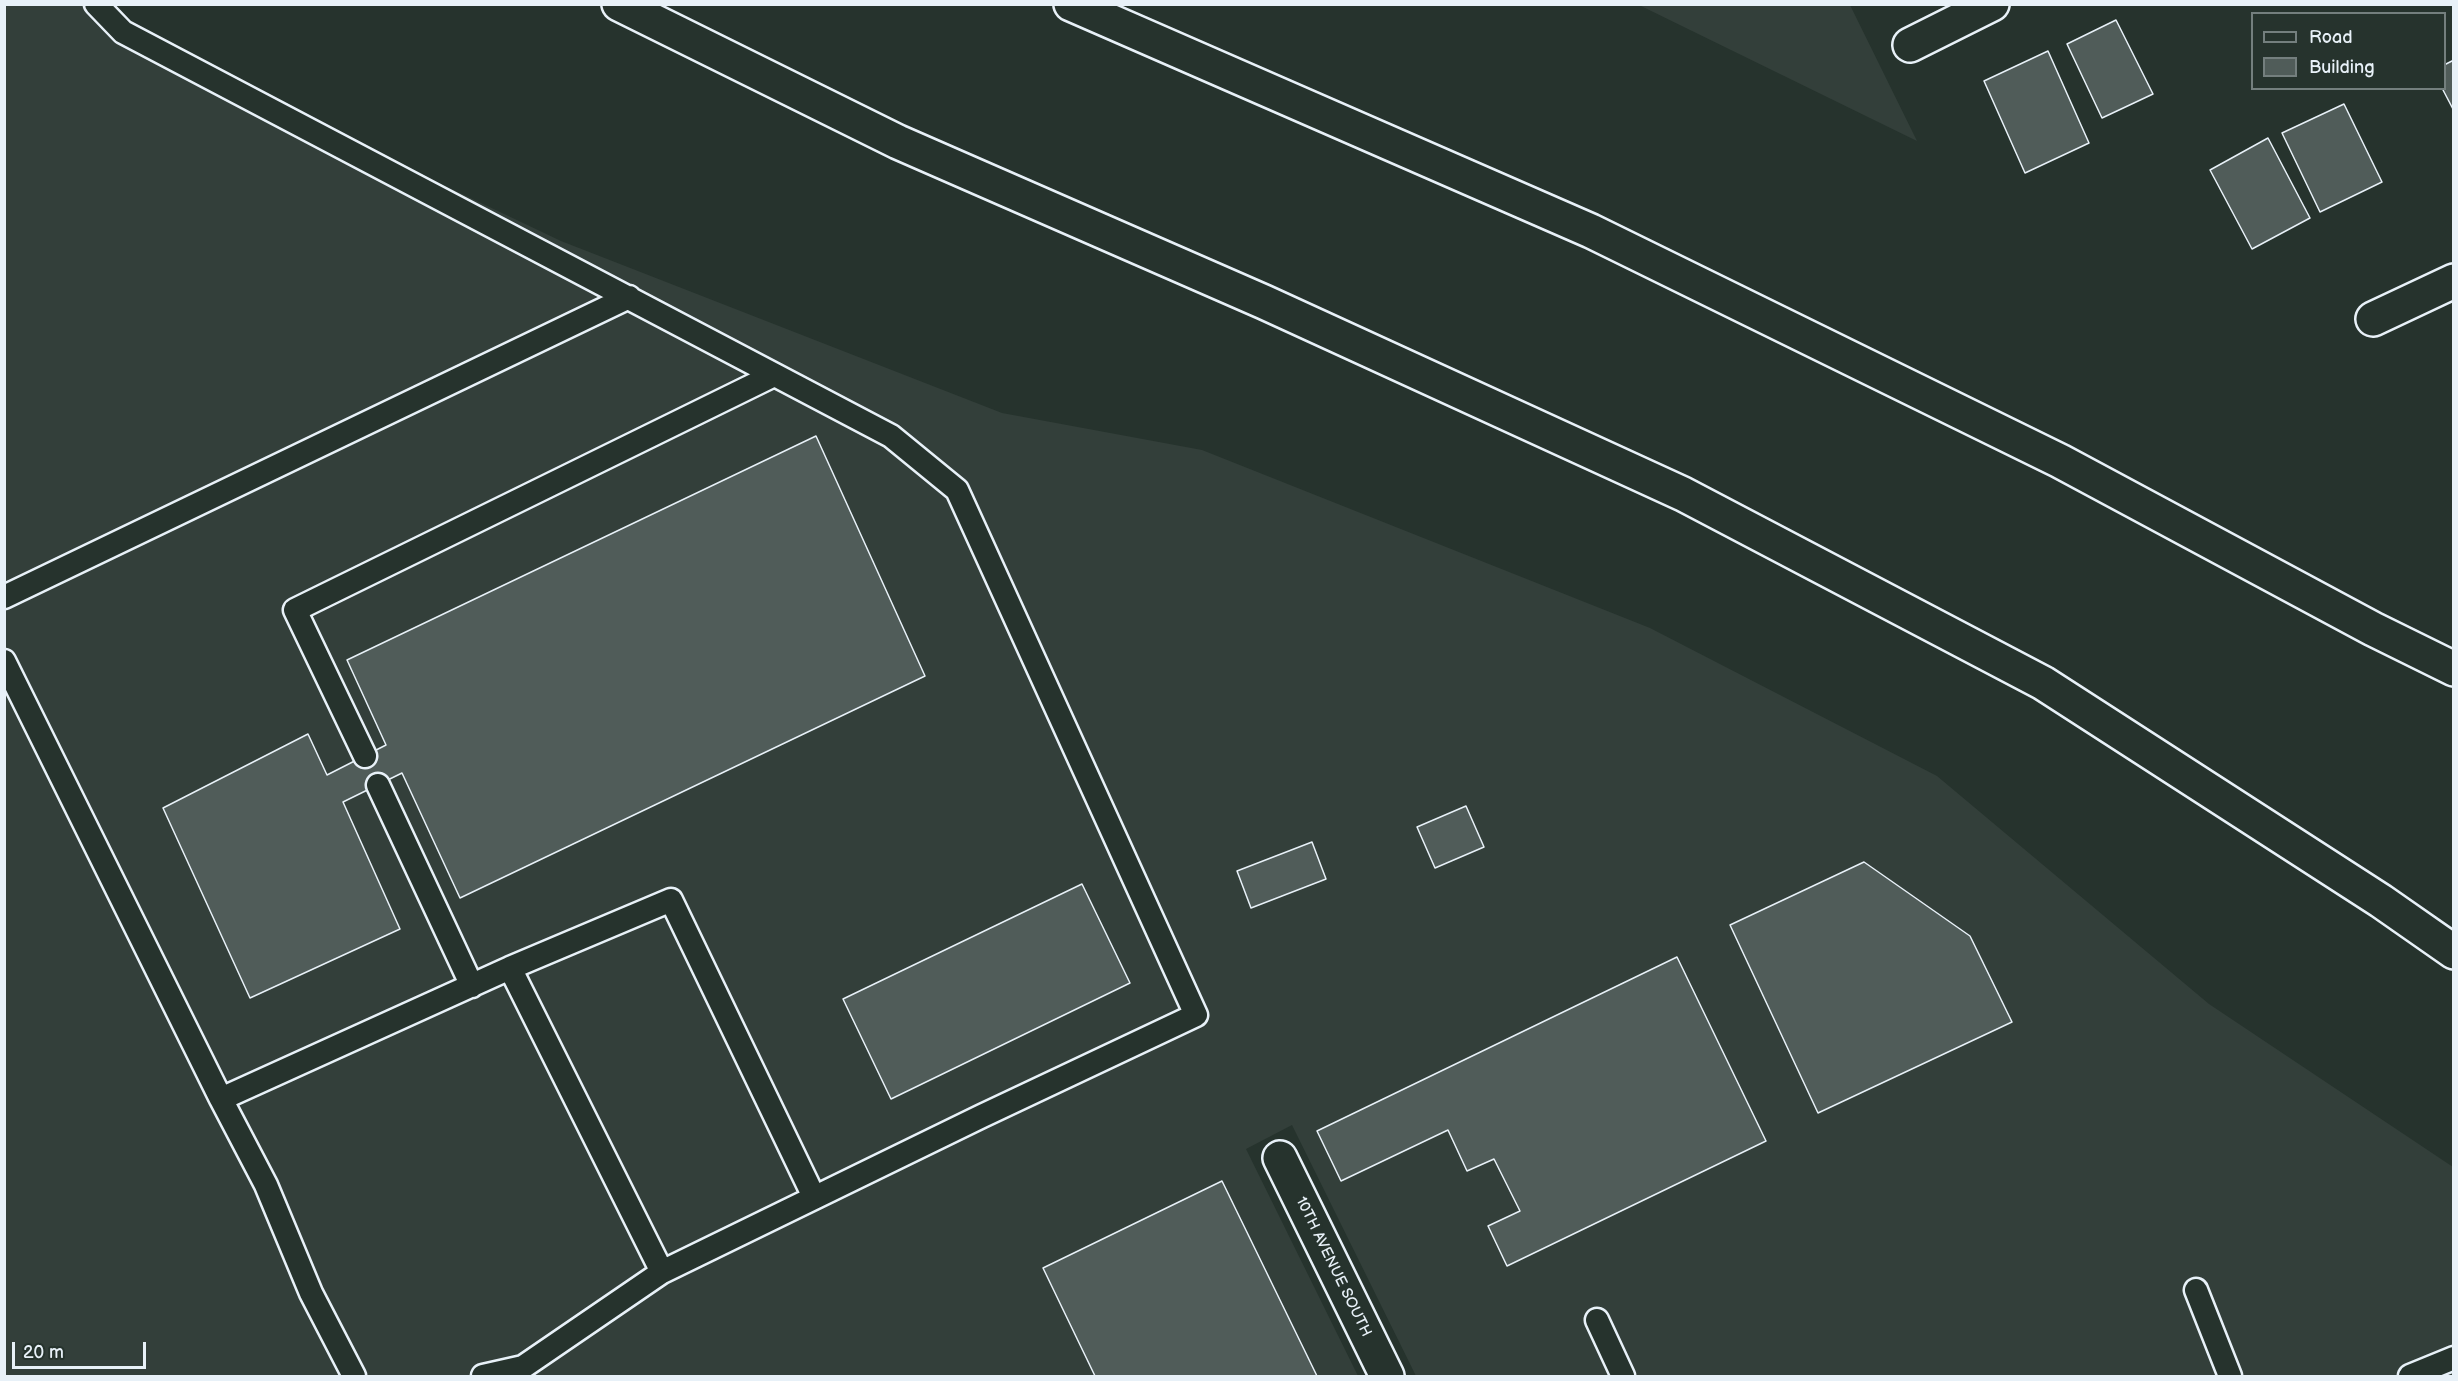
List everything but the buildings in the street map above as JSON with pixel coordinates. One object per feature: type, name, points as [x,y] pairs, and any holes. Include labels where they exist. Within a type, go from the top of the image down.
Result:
[{"type":"main road","points":[[619,4],[898,142],[1264,302],[1683,494],[2043,683],[2381,901],[2454,952]]},
{"type":"main road","points":[[1071,4],[1602,236],[2060,461],[2373,629],[2454,669]]},
{"type":"main road","points":[[1910,45],[1992,4]]},
{"type":"main road","points":[[2373,319],[2454,281]]},
{"type":"main road","name":"10TH AVENUE SOUTH","points":[[1280,1158],[1387,1377]]},
{"type":"lane","points":[[96,4],[123,32],[891,436],[957,490],[1196,1015],[662,1272],[523,1368],[484,1376]]},
{"type":"lane","points":[[4,597],[628,297]]},
{"type":"lane","points":[[365,756],[296,610],[774,375]]},
{"type":"lane","points":[[4,661],[266,1185],[311,1293],[354,1377]]},
{"type":"lane","points":[[378,785],[472,986]]},
{"type":"lane","points":[[221,1099],[510,968],[671,900],[814,1197]]},
{"type":"lane","points":[[510,968],[662,1272]]},
{"type":"lane","points":[[2196,1290],[2230,1377]]},
{"type":"lane","points":[[1597,1320],[1623,1377]]},
{"type":"lane","points":[[2410,1377],[2454,1358]]},
{"type":"shaded area","points":[[5,5],[83,5],[125,34],[561,241],[1002,413],[1202,450],[1650,628],[1937,776],[2209,1004],[2453,1167],[2453,1376],[1416,1376],[1292,1125],[1246,1149],[1358,1376],[5,1376]]},
{"type":"shaded area","points":[[1639,5],[1850,5],[1917,141]]}]
